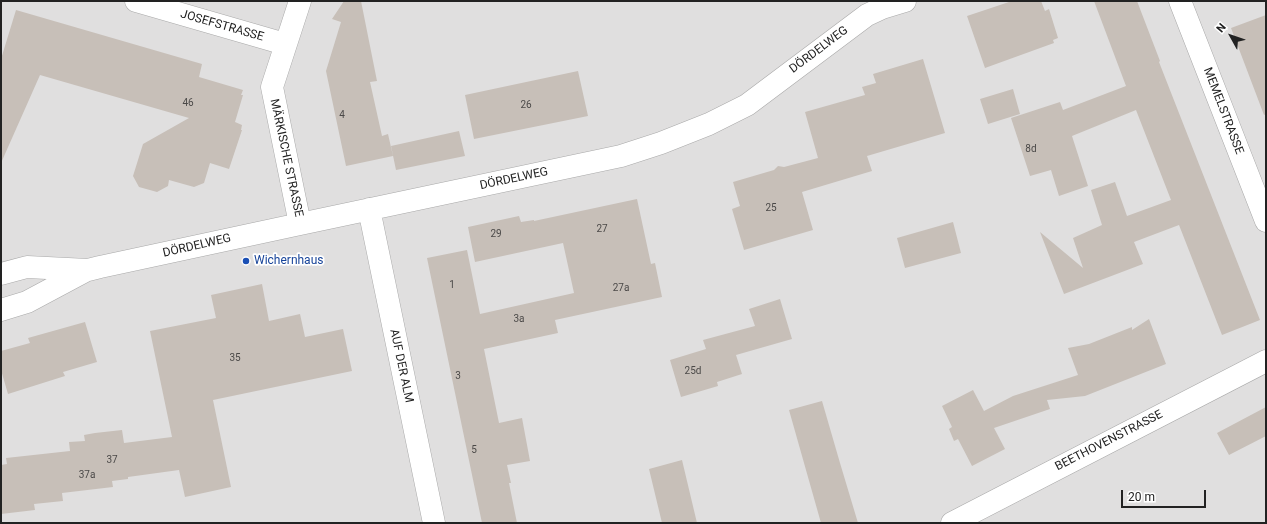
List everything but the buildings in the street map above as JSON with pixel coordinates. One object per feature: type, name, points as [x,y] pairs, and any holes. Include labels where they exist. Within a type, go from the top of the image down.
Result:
[{"type":"street","name":"JOSEFSTRASSE","points":[[136,1],[285,44]]},
{"type":"street","name":"MÄRKISCHE STRASSE","points":[[300,1],[272,87],[300,224]]},
{"type":"street","name":"DÖRDELWEG","points":[[1,274],[27,267],[88,270],[621,156],[661,143],[708,124],[746,105],[862,8],[882,8],[905,1]]},
{"type":"street","name":"MEMELSTRASSE","points":[[1180,1],[1266,221]]},
{"type":"street","name":"AUF DER ALM","points":[[369,209],[434,523]]},
{"type":"street","name":"DÖRDELWEG","points":[[1,310],[27,302],[88,270]]},
{"type":"street","name":"BEETHOVENSTRASSE","points":[[952,523],[1266,361]]},
{"type":"shaded area","points":[[1,1],[1266,1],[1266,523],[1,523]]},
{"type":"place","name":"Wichernhaus","points":[[246,261]]}]
